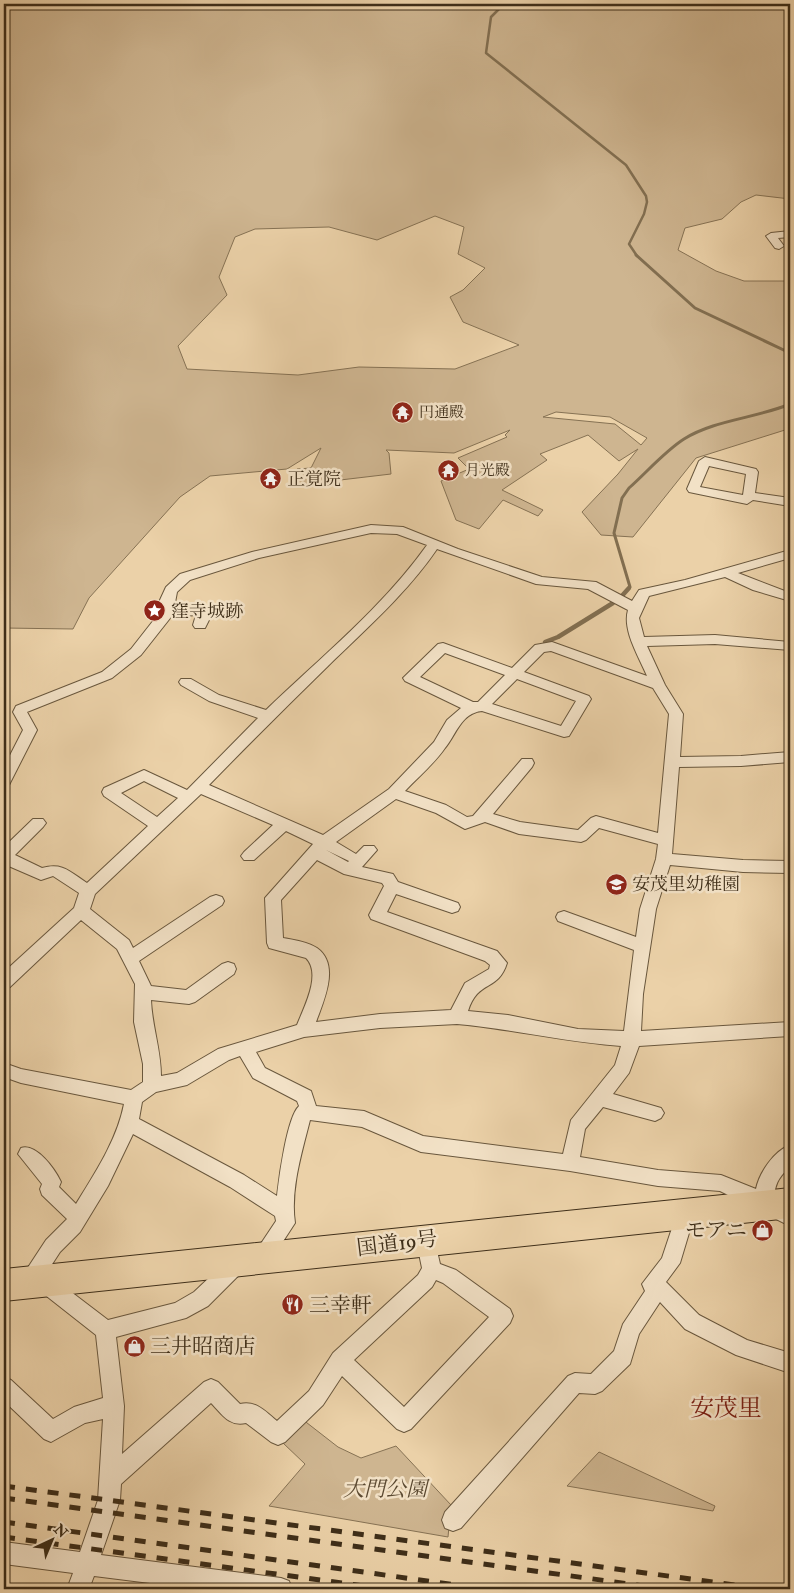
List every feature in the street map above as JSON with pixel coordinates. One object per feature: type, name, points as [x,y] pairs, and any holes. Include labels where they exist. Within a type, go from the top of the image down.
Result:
[{"type":"highway","name":"国道19号","points":[[4,1285],[251,1259],[429,1255],[686,1213],[783,1208]]},
{"type":"street","points":[[780,246],[771,236],[790,234]]},
{"type":"street","points":[[705,461],[752,472],[749,496],[747,500],[693,489],[705,461]]},
{"type":"street","points":[[749,496],[790,502]]},
{"type":"street","points":[[4,781],[30,730],[20,712],[21,709],[107,675],[136,652],[167,613],[167,600],[170,590],[186,577],[257,555],[304,546],[371,529],[399,530],[518,575],[541,581],[591,584],[634,608]]},
{"type":"street","points":[[5,981],[82,911],[88,891],[194,792],[268,716],[374,614],[416,570],[435,543]]},
{"type":"street","points":[[570,1163],[577,1126],[623,1068],[632,1039],[635,994],[648,909],[664,859],[664,840],[673,762],[676,714],[658,685],[639,642],[632,618],[634,608],[644,593],[727,573],[790,554]]},
{"type":"street","points":[[727,573],[758,587],[790,597]]},
{"type":"street","points":[[167,613],[199,611],[204,616],[200,625]]},
{"type":"street","points":[[639,642],[668,639],[731,638],[790,646]]},
{"type":"street","points":[[304,1030],[321,982],[319,960],[313,953],[271,949],[273,898],[319,848],[394,793],[440,745],[452,723],[477,707],[540,648],[552,646],[658,685]]},
{"type":"street","points":[[443,647],[584,699],[564,732],[477,707],[410,678],[443,647]]},
{"type":"street","points":[[186,682],[214,698],[268,716]]},
{"type":"street","points":[[673,762],[741,762],[790,757]]},
{"type":"street","points":[[394,793],[442,809],[465,823],[476,821],[483,816],[527,762]]},
{"type":"street","points":[[158,825],[110,792],[144,775],[284,824],[319,848],[387,878],[392,886],[452,907]]},
{"type":"street","points":[[483,816],[519,828],[581,836],[596,822],[664,840]]},
{"type":"street","points":[[38,823],[4,857],[41,874],[55,870],[88,891]]},
{"type":"street","points":[[250,856],[284,824]]},
{"type":"street","points":[[349,862],[369,850]]},
{"type":"street","points":[[664,859],[742,866],[790,867]]},
{"type":"street","points":[[392,886],[377,916],[491,956],[499,963],[497,972],[490,980],[475,985],[465,996],[457,1016]]},
{"type":"street","points":[[131,958],[216,901]]},
{"type":"street","points":[[82,911],[123,945],[143,984],[143,1022],[152,1064],[152,1084]]},
{"type":"street","points":[[564,917],[642,946]]},
{"type":"street","points":[[144,992],[189,997],[228,969]]},
{"type":"street","points":[[78,1589],[106,1512],[110,1479],[114,1406],[105,1330],[42,1281],[35,1272],[53,1246],[78,1218],[102,1180],[129,1123],[134,1098],[152,1084],[181,1080],[224,1054],[304,1030],[351,1026],[380,1021],[457,1016],[515,1024],[578,1036],[632,1039],[790,1029]]},
{"type":"street","points":[[245,1049],[259,1073],[305,1096],[309,1112]]},
{"type":"street","points":[[4,1070],[21,1076],[134,1098]]},
{"type":"street","points":[[599,1098],[655,1113]]},
{"type":"street","points":[[105,1330],[179,1311],[202,1299],[251,1259],[286,1222],[284,1211],[303,1112],[364,1119],[421,1144],[570,1163],[658,1178],[721,1183],[783,1208]]},
{"type":"street","points":[[129,1123],[237,1181],[284,1211]]},
{"type":"street","points":[[783,1208],[763,1191],[766,1181],[790,1153]]},
{"type":"street","points":[[27,1154],[52,1182],[49,1189],[78,1218]]},
{"type":"street","points":[[686,1213],[670,1262],[652,1284],[661,1289],[692,1322],[743,1348],[790,1363]]},
{"type":"street","points":[[340,1360],[404,1422],[503,1316],[449,1276],[429,1255]]},
{"type":"street","points":[[110,1479],[211,1389],[237,1416],[249,1412],[278,1435],[316,1398],[340,1360],[425,1281],[429,1255]]},
{"type":"street","points":[[453,1520],[575,1384],[595,1384],[623,1358],[630,1331],[649,1300],[661,1289]]},
{"type":"street","points":[[4,1386],[52,1432],[81,1414],[114,1406]]},
{"type":"street","points":[[4,1553],[243,1587],[281,1589]]},
{"type":"green space","points":[[4,4],[790,4],[790,199],[756,195],[741,202],[722,219],[685,228],[678,250],[716,271],[744,281],[790,281],[790,426],[785,430],[696,458],[633,537],[601,535],[582,512],[618,474],[638,449],[619,461],[588,435],[540,454],[547,460],[502,490],[543,510],[538,516],[503,500],[479,529],[456,520],[441,481],[469,469],[458,458],[507,437],[505,435],[510,430],[454,453],[386,450],[389,453],[391,474],[298,485],[297,469],[311,468],[321,448],[287,469],[210,476],[180,497],[89,598],[73,629],[4,628]],"holes":[[[435,216],[464,227],[458,254],[485,268],[463,290],[450,297],[463,322],[519,345],[455,369],[359,367],[298,375],[187,369],[178,346],[227,295],[219,277],[235,237],[255,229],[329,227],[377,240]],[[556,412],[610,417],[647,438],[641,445],[615,424],[543,417]]]},
{"type":"green space","name":"大門公園","points":[[302,1419],[338,1447],[361,1458],[396,1446],[451,1505],[448,1537],[269,1506],[305,1464],[283,1443]]},
{"type":"green space","points":[[599,1452],[715,1506],[713,1511],[567,1486]]},
{"type":"waterway","points":[[500,4],[499,9],[491,17],[486,53],[626,165],[646,196],[647,202],[644,214],[629,244],[637,256]]},
{"type":"waterway","points":[[637,256],[695,308],[790,353]]},
{"type":"waterway","points":[[629,588],[614,533],[622,498],[629,488],[684,439],[709,427],[764,413],[790,404]]},
{"type":"waterway","points":[[620,598],[629,588]]},
{"type":"waterway","points":[[545,642],[558,637],[613,603]]},
{"type":"railway","points":[[4,1486],[764,1589]]},
{"type":"railway","points":[[4,1498],[666,1589]]},
{"type":"railway","points":[[4,1522],[485,1589]]},
{"type":"railway","points":[[4,1537],[386,1589]]},
{"type":"place","name":"円通殿","points":[[403,412]]},
{"type":"place","name":"月光殿","points":[[449,470]]},
{"type":"place","name":"正覚院","points":[[271,479]]},
{"type":"place","name":"窪寺城跡","points":[[155,611]]},
{"type":"place","name":"安茂里幼稚園","points":[[616,884]]},
{"type":"place","name":"モアニ","points":[[763,1230]]},
{"type":"place","name":"三幸軒","points":[[293,1305]]},
{"type":"place","name":"三井昭商店","points":[[134,1346]]},
{"type":"district","name":"安茂里","points":[[726,1408]]}]
